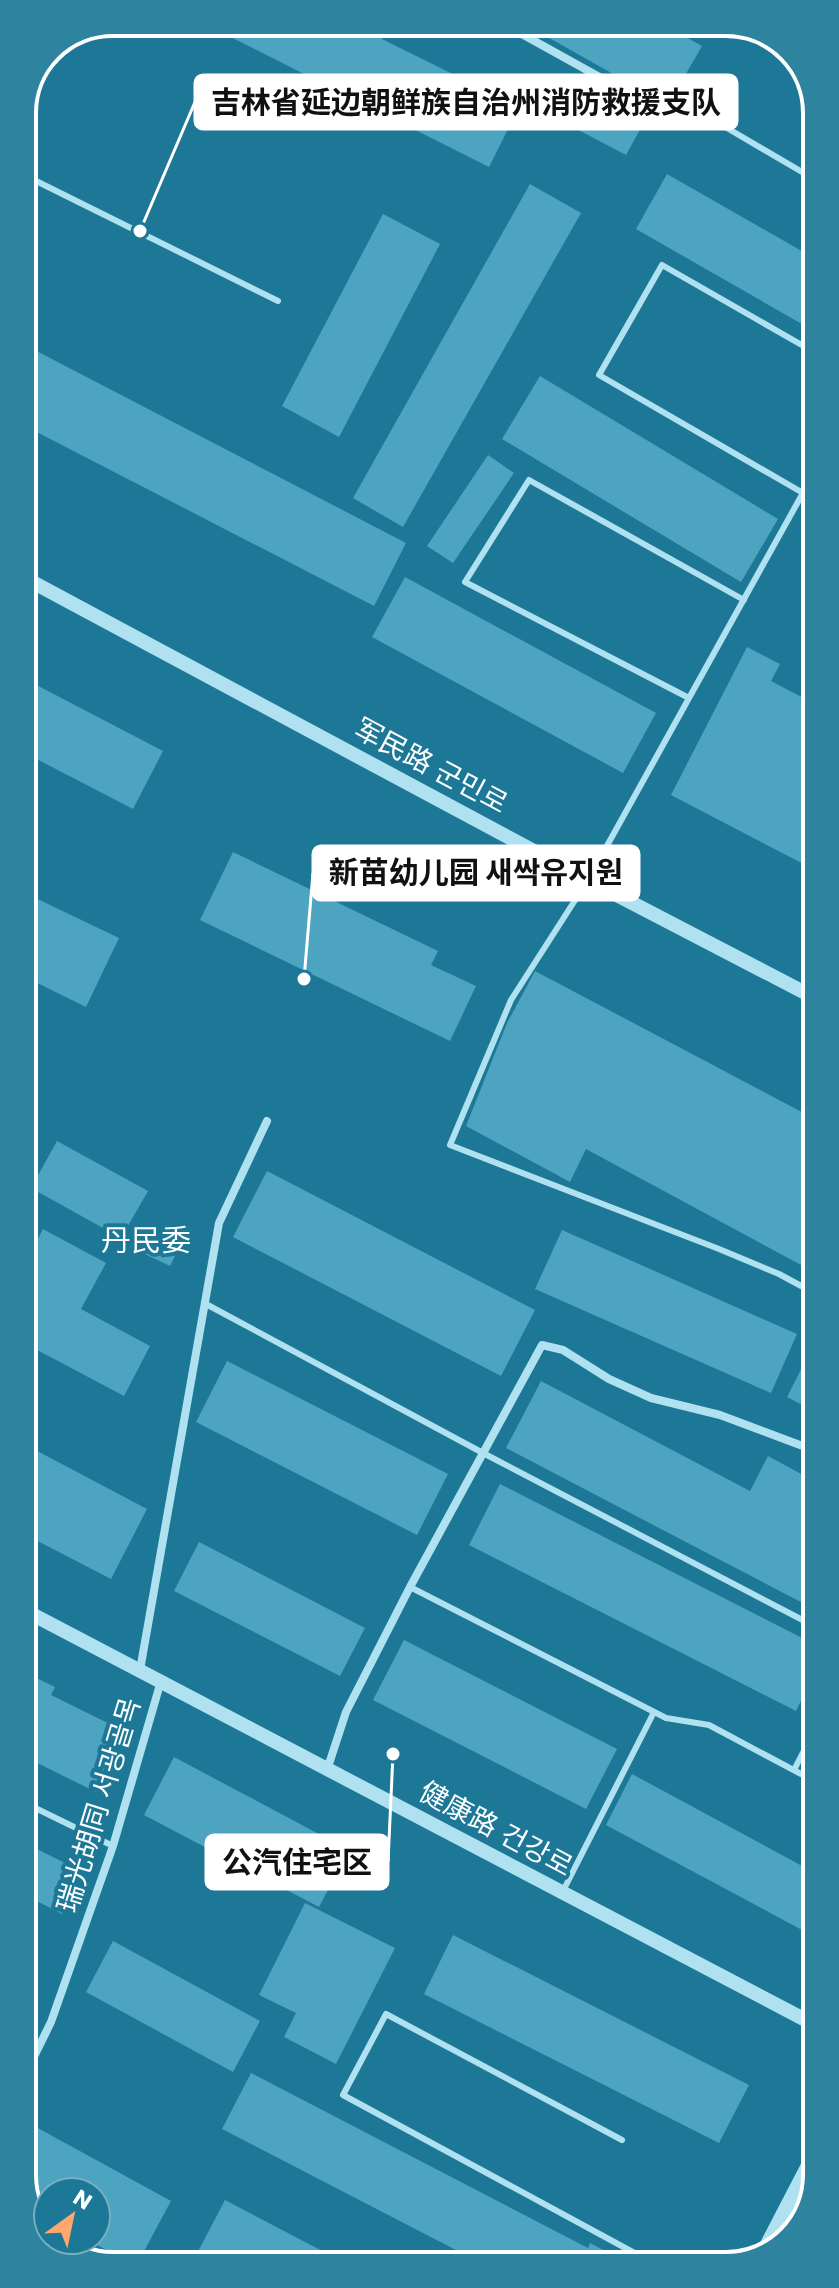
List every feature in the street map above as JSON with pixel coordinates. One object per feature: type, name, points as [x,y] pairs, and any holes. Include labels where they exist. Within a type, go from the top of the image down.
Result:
[{"type":"street","points":[[525,36],[650,105]]},
{"type":"street","name":"军民路 군민로","points":[[36,584],[803,992]]},
{"type":"street","points":[[140,1670],[219,1223],[267,1121]]},
{"type":"street","points":[[327,1770],[346,1712],[410,1587],[542,1345],[563,1350],[609,1379],[651,1398],[720,1415],[803,1446]]},
{"type":"street","name":"健康路 건강로","points":[[36,1616],[803,2019]]},
{"type":"street","name":"瑞光胡同 서광골목","points":[[36,2053],[51,2022],[113,1846],[161,1681]]},
{"type":"street","points":[[769,2239],[803,2174]]},
{"type":"lane","points":[[727,128],[803,173]]},
{"type":"lane","points":[[36,181],[278,301]]},
{"type":"lane","points":[[803,346],[662,265],[599,375],[803,493],[588,880],[511,1000],[450,1145],[719,1249],[803,1287]]},
{"type":"lane","points":[[689,698],[465,582],[529,480],[744,600]]},
{"type":"lane","points":[[204,1303],[803,1620]]},
{"type":"lane","points":[[410,1587],[666,1718],[709,1725],[803,1775]]},
{"type":"lane","points":[[562,1893],[654,1712]]},
{"type":"lane","points":[[794,1770],[803,1752]]},
{"type":"lane","points":[[36,1808],[113,1846]]},
{"type":"lane","points":[[622,2140],[386,2014],[343,2095],[633,2252]]},
{"type":"lane","points":[[779,2219],[786,2223]]},
{"type":"building","points":[[229,36],[383,36],[382,39],[519,107],[489,167]]},
{"type":"building","points":[[546,36],[684,36],[702,46],[668,105]]},
{"type":"building","points":[[750,40],[765,46],[779,57]]},
{"type":"building","points":[[542,74],[642,126],[626,155],[527,103]]},
{"type":"building","points":[[667,174],[803,252],[803,325],[636,229]]},
{"type":"building","points":[[530,184],[581,213],[403,527],[353,498]]},
{"type":"building","points":[[383,214],[440,244],[339,437],[282,406]]},
{"type":"building","points":[[36,351],[406,543],[374,606],[36,432]]},
{"type":"building","points":[[540,376],[778,519],[741,582],[502,439]]},
{"type":"building","points":[[488,455],[514,473],[453,563],[427,546]]},
{"type":"building","points":[[405,577],[656,713],[623,773],[372,637]]},
{"type":"building","points":[[747,647],[780,664],[771,681],[803,698],[803,864],[671,795]]},
{"type":"building","points":[[36,685],[163,751],[133,809],[36,759]]},
{"type":"building","points":[[233,852],[438,951],[431,965],[476,986],[450,1041],[200,920]]},
{"type":"building","points":[[36,898],[119,938],[86,1007],[36,982]]},
{"type":"building","points":[[535,971],[803,1113],[803,1266],[586,1149],[570,1182],[466,1126],[507,1023]]},
{"type":"building","points":[[57,1141],[148,1191],[121,1238],[36,1191],[36,1179]]},
{"type":"building","points":[[267,1171],[535,1310],[501,1376],[233,1237]]},
{"type":"building","points":[[141,1224],[181,1244],[170,1266],[130,1247]]},
{"type":"building","points":[[43,1229],[106,1263],[81,1309],[150,1346],[124,1396],[36,1349],[36,1243]]},
{"type":"building","points":[[562,1230],[797,1334],[771,1393],[535,1289]]},
{"type":"building","points":[[227,1361],[448,1474],[417,1535],[196,1422]]},
{"type":"building","points":[[803,1366],[803,1405],[787,1397]]},
{"type":"building","points":[[541,1381],[750,1491],[768,1456],[803,1475],[803,1603],[506,1448]]},
{"type":"building","points":[[36,1450],[147,1509],[111,1579],[36,1540]]},
{"type":"building","points":[[500,1484],[803,1638],[803,1697],[796,1711],[469,1545]]},
{"type":"building","points":[[199,1542],[365,1628],[340,1676],[174,1591]]},
{"type":"building","points":[[404,1640],[617,1749],[586,1809],[373,1700]]},
{"type":"building","points":[[36,1678],[55,1687],[51,1695],[126,1732],[96,1792],[36,1762]]},
{"type":"building","points":[[174,1757],[349,1850],[319,1907],[144,1815]]},
{"type":"building","points":[[632,1774],[803,1866],[803,1931],[606,1825]]},
{"type":"building","points":[[36,1848],[83,1872],[62,1914],[36,1901]]},
{"type":"building","points":[[305,1903],[395,1948],[336,2064],[284,2037],[296,2013],[259,1995]]},
{"type":"building","points":[[453,1935],[749,2085],[719,2143],[424,1994]]},
{"type":"building","points":[[113,1941],[260,2021],[233,2072],[86,1992]]},
{"type":"building","points":[[251,2073],[588,2248],[590,2243],[607,2252],[460,2252],[222,2129]]},
{"type":"building","points":[[36,2127],[171,2201],[144,2252],[112,2252],[112,2176],[36,2176]]},
{"type":"building","points":[[225,2200],[324,2252],[198,2252]]},
{"type":"place","name":"吉林省延边朝鲜族自治州消防救援支队","points":[[140,231]]},
{"type":"place","name":"新苗幼儿园 새싹유지원","points":[[304,979]]},
{"type":"place","name":"公汽住宅区","points":[[393,1754]]},
{"type":"district","name":"丹民委","points":[[146,1240]]}]
